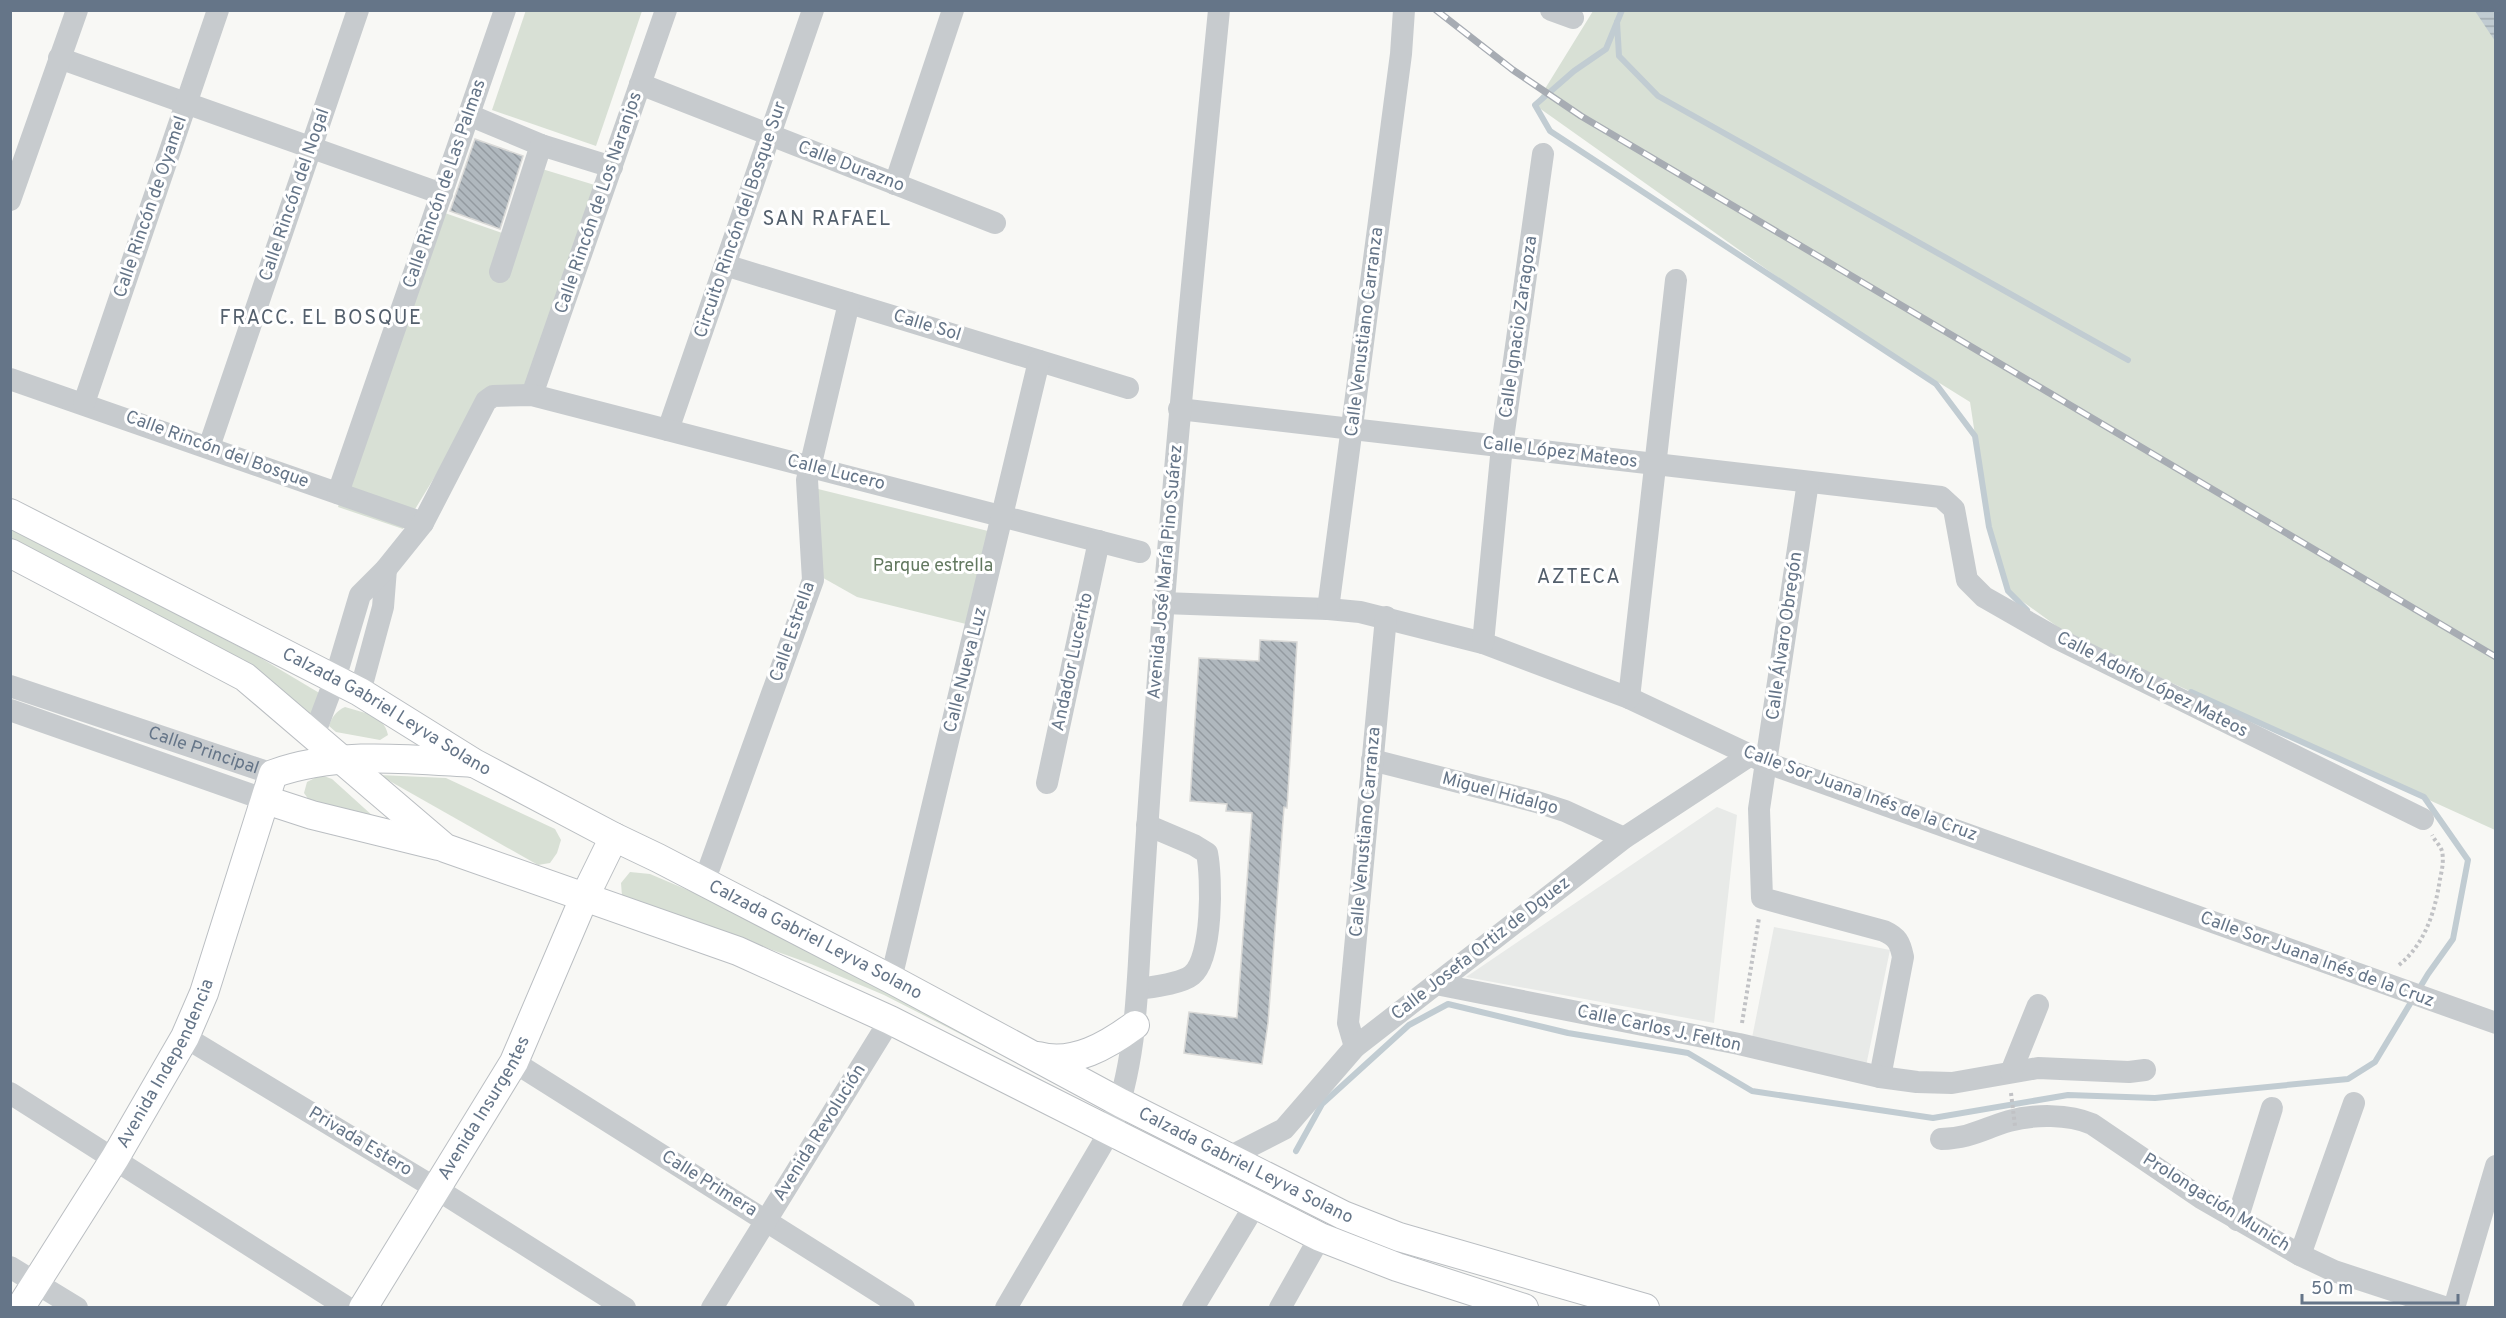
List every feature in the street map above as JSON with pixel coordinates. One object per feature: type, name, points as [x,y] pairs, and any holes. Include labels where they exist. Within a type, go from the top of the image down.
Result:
[{"type":"main road","name":"Calzada Gabriel Leyva Solano","points":[[10,513],[348,685],[474,763],[891,979],[1121,1103],[1343,1215],[1399,1238],[1638,1307]]},
{"type":"main road","name":"Calzada Gabriel Leyva Solano","points":[[10,553],[244,677],[445,848],[738,951],[890,1020],[1320,1237],[1465,1299],[1524,1308]]},
{"type":"main road","name":"Calle Principal","points":[[445,848],[312,815],[270,787],[296,766],[341,761],[396,759],[474,763]]},
{"type":"main road","name":"Avenida Independencia","points":[[20,1308],[115,1158],[185,1037],[204,993],[270,787]]},
{"type":"main road","name":"Avenida Insurgentes","points":[[363,1308],[514,1062],[584,898],[614,837]]},
{"type":"main road","points":[[1028,1053],[1045,1058],[1079,1055],[1097,1050],[1135,1025]]},
{"type":"street","points":[[10,200],[77,10]]},
{"type":"street","name":"Calle Rincón de Oyamel","points":[[84,403],[218,10]]},
{"type":"street","name":"Calle Rincón del Nogal","points":[[209,447],[358,10]]},
{"type":"street","name":"Calle Rincón de Las Palmas","points":[[338,493],[505,10]]},
{"type":"street","name":"Calle Rincón de Los Naranjos","points":[[532,395],[666,10]]},
{"type":"street","name":"Circuito Rincón del Bosque Sur","points":[[668,430],[813,10]]},
{"type":"street","points":[[895,184],[953,10]]},
{"type":"street","name":"Avenida José María Pino Suárez","points":[[1006,1308],[1110,1131],[1121,1103],[1135,1025],[1147,825],[1179,409],[1219,10]]},
{"type":"street","name":"Calle Venustiano Carranza","points":[[1328,609],[1401,54],[1404,10]]},
{"type":"street","points":[[1551,10],[1573,18]]},
{"type":"street","points":[[59,58],[441,194]]},
{"type":"street","name":"Calle Durazno","points":[[640,84],[995,223]]},
{"type":"street","points":[[469,115],[541,145],[612,167]]},
{"type":"street","points":[[500,272],[541,145]]},
{"type":"street","name":"Calle Ignacio Zaragoza","points":[[1483,643],[1502,446],[1544,153]]},
{"type":"street","name":"Calle Sol","points":[[725,265],[1128,388]]},
{"type":"street","points":[[1629,699],[1676,280]]},
{"type":"street","name":"Calle Estrella","points":[[704,882],[813,580],[807,480],[849,303]]},
{"type":"street","name":"Calle Nueva Luz","points":[[891,979],[1039,361]]},
{"type":"street","name":"Calle Rincón del Bosque","points":[[10,379],[423,523]]},
{"type":"street","name":"Calle Lucero","points":[[423,523],[486,401],[493,396],[532,395],[1140,552]]},
{"type":"street","name":"Calle López Mateos","points":[[1179,409],[1941,497]]},
{"type":"street","name":"Calle Álvaro Obregón","points":[[1762,898],[1758,759],[1808,482]]},
{"type":"street","name":"Calle Adolfo López Mateos","points":[[1941,497],[1954,509],[1967,580],[1984,597],[2056,638],[2423,819]]},
{"type":"street","points":[[314,735],[348,685],[384,607],[386,569],[423,523]]},
{"type":"street","name":"Andador Lucerito","points":[[1047,783],[1099,541]]},
{"type":"street","name":"Calle Sor Juana Inés de la Cruz","points":[[1163,603],[1328,609],[1386,617],[1483,643],[1629,699],[1758,759],[2496,1023]]},
{"type":"street","name":"Calle Venustiano Carranza","points":[[1355,1047],[1348,1023],[1386,617]]},
{"type":"street","name":"Calle Principal","points":[[10,686],[270,787]]},
{"type":"street","name":"Calle Principal","points":[[10,710],[270,787]]},
{"type":"street","name":"Calle Josefa Ortiz de Dguez","points":[[1229,1157],[1284,1129],[1355,1047],[1624,838],[1758,759]]},
{"type":"street","name":"Miguel Hidalgo","points":[[1372,760],[1537,802],[1565,811],[1624,838]]},
{"type":"street","points":[[1138,989],[1172,983],[1192,975],[1207,940],[1210,903],[1211,873],[1207,854],[1194,845],[1147,825]]},
{"type":"street","points":[[1762,898],[1884,931],[1896,937],[1901,945],[1903,957],[1880,1077]]},
{"type":"street","name":"Calle Carlos J. Felton","points":[[1436,984],[1739,1044],[1880,1077],[1917,1082],[2011,1083],[2057,1067],[2122,1072],[2145,1070]]},
{"type":"street","points":[[2011,1083],[2038,1005]]},
{"type":"street","name":"Avenida Revolución","points":[[712,1308],[890,1020]]},
{"type":"street","name":"Privada Estero","points":[[185,1037],[435,1188],[625,1308]]},
{"type":"street","name":"Calle Primera","points":[[514,1062],[904,1308]]},
{"type":"street","points":[[10,1093],[348,1308]]},
{"type":"street","points":[[2300,1255],[2354,1103]]},
{"type":"street","points":[[2237,1220],[2272,1108]]},
{"type":"street","name":"Prolongación Munich","points":[[1941,1139],[1962,1138],[2006,1122],[2023,1119],[2078,1118],[2092,1124],[2201,1198],[2300,1255],[2334,1271],[2447,1308]]},
{"type":"street","points":[[2454,1308],[2496,1166]]},
{"type":"street","points":[[1193,1308],[1255,1204]]},
{"type":"street","points":[[1280,1308],[1320,1237]]},
{"type":"street","points":[[10,1267],[77,1308]]},
{"type":"path","points":[[2376,981],[2407,959],[2422,939],[2436,903],[2443,861],[2441,848],[2423,819]]},
{"type":"path","points":[[1739,1044],[1762,898]]},
{"type":"path","points":[[2011,1083],[2015,1126]]},
{"type":"shaded area","points":[[2475,11],[2493,11],[2495,41]]},
{"type":"shaded area","points":[[1717,807],[1737,815],[1714,1023],[1466,977]]},
{"type":"shaded area","points":[[1774,927],[1890,950],[1866,1066],[1751,1043]]},
{"type":"green space","points":[[526,10],[642,11],[596,146],[492,110]]},
{"type":"green space","points":[[1593,11],[2495,11],[2495,830],[2073,638],[2008,591],[1989,527],[1970,402],[1838,320],[1535,105]]},
{"type":"green space","points":[[542,169],[598,186],[523,399],[476,409],[403,529],[338,507],[442,212],[519,239]]},
{"type":"green space","name":"Parque estrella","points":[[814,488],[992,532],[970,625],[857,597],[818,575]]},
{"type":"green space","points":[[10,527],[259,657],[321,694],[311,716],[11,543]]},
{"type":"green space","points":[[345,707],[377,718],[386,728],[388,735],[380,740],[336,732],[329,726],[339,710]]},
{"type":"green space","points":[[321,775],[332,779],[374,817],[309,800],[304,793],[307,782]]},
{"type":"green space","points":[[379,775],[446,778],[555,829],[561,840],[557,853],[550,863],[538,865]]},
{"type":"green space","points":[[630,872],[650,874],[786,932],[1078,1094],[884,995],[811,964],[622,896],[621,883]]},
{"type":"building","points":[[475,139],[523,156],[500,229],[450,211]]},
{"type":"building","points":[[1260,640],[1297,642],[1287,808],[1284,807],[1268,1023],[1262,1064],[1184,1053],[1189,1012],[1237,1018],[1252,813],[1226,811],[1227,804],[1190,801],[1199,658],[1259,661]]},
{"type":"waterway","points":[[1622,10],[1606,49],[1574,71],[1535,105],[1550,131],[1936,384],[1975,436],[1989,527],[2008,591],[2027,610]]},
{"type":"waterway","points":[[1617,22],[1619,56],[1658,96],[2128,360]]},
{"type":"waterway","points":[[1296,1151],[1322,1104],[1409,1025],[1448,1004],[1568,1033],[1688,1053],[1752,1091],[1933,1118],[2068,1095],[2155,1098],[2348,1079],[2375,1062],[2428,974],[2453,939],[2468,860],[2424,797],[2191,692]]},
{"type":"railway","points":[[1436,10],[1513,70],[1581,116],[2496,657]]},
{"type":"district","name":"SAN RAFAEL","points":[[827,220]]},
{"type":"district","name":"FRACC. EL BOSQUE","points":[[321,319]]},
{"type":"district","name":"AZTECA","points":[[1579,578]]}]
